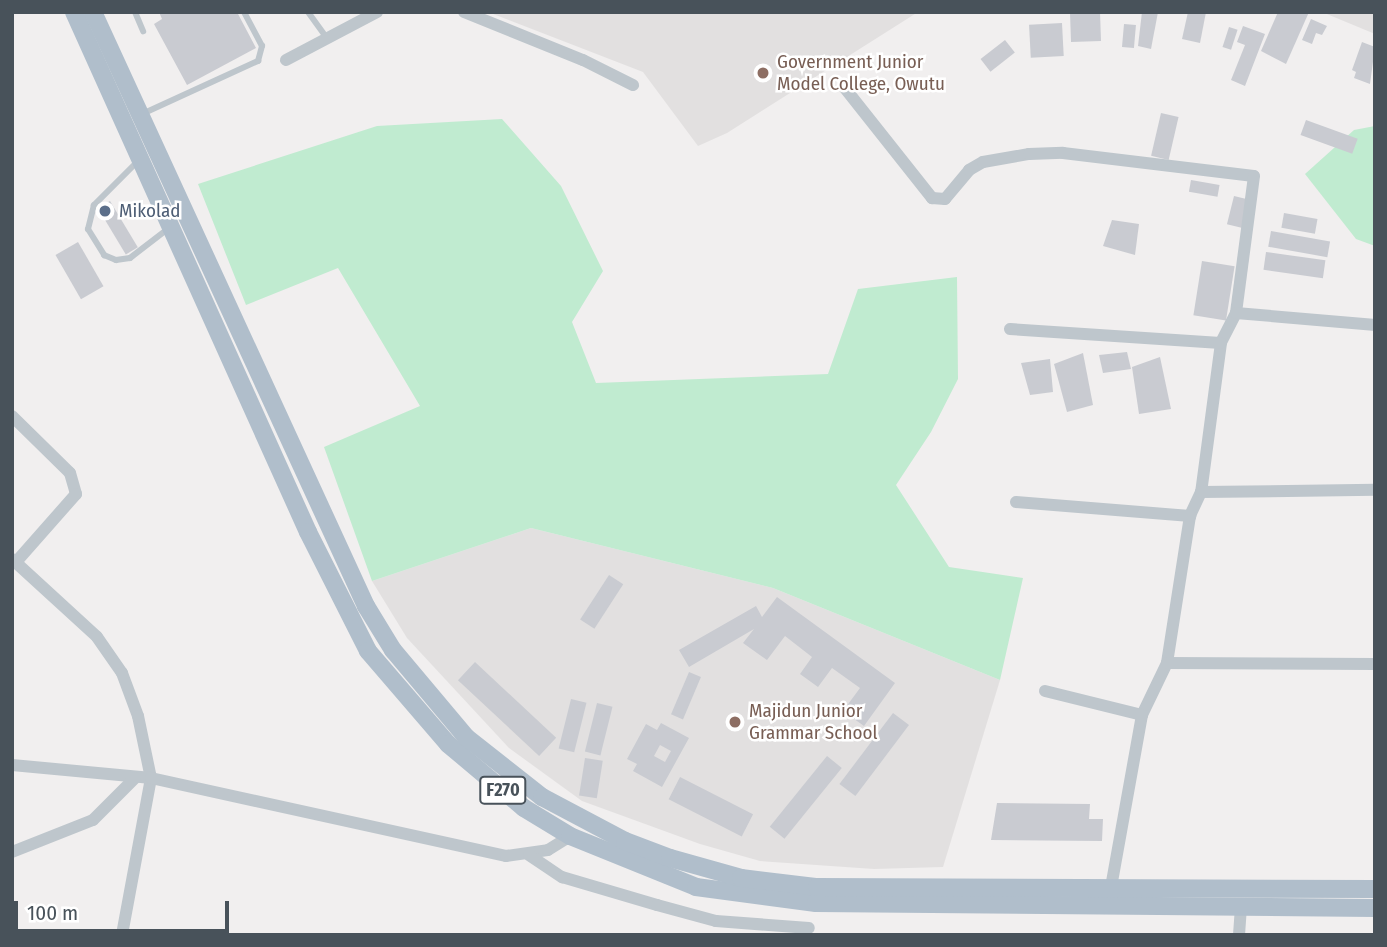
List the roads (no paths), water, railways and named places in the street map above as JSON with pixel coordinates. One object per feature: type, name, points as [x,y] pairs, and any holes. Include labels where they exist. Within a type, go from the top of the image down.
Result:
[{"type":"main road","name":"F270","points":[[74,12],[308,532],[368,651],[448,744],[524,808],[570,836],[696,887],[816,903],[1375,908]]},
{"type":"main road","name":"F270","points":[[93,12],[366,606],[393,649],[466,737],[542,797],[625,841],[670,858],[741,878],[817,887],[973,884],[1111,888],[1375,889]]},
{"type":"main road","points":[[973,884],[973,904]]},
{"type":"street","points":[[286,60],[377,12]]},
{"type":"street","points":[[464,12],[583,60],[633,85]]},
{"type":"street","points":[[844,87],[932,198],[944,199],[969,170],[982,162],[1029,154],[1063,153],[1254,176],[1236,313],[1221,343],[1201,492],[1190,516],[1167,663],[1142,715],[1111,888]]},
{"type":"street","points":[[1236,313],[1375,325]]},
{"type":"street","points":[[1010,328],[1221,343]]},
{"type":"street","points":[[12,416],[70,473],[76,494],[14,560],[97,637],[122,673],[138,716],[151,778],[122,935]]},
{"type":"street","points":[[1201,492],[1375,490]]},
{"type":"street","points":[[1016,502],[1190,516]]},
{"type":"street","points":[[1167,663],[1375,664]]},
{"type":"street","points":[[1045,691],[1142,715]]},
{"type":"street","points":[[12,765],[151,778],[506,856],[529,856],[570,836]]},
{"type":"street","points":[[12,852],[93,820],[135,778]]},
{"type":"street","points":[[529,856],[562,877],[716,921],[809,929]]},
{"type":"street","points":[[1239,935],[1241,907]]},
{"type":"lane","points":[[135,12],[143,31]]},
{"type":"lane","points":[[140,114],[258,61],[262,46],[244,12]]},
{"type":"lane","points":[[309,12],[327,38]]},
{"type":"lane","points":[[140,159],[94,205],[88,229],[104,255],[116,260],[130,258],[171,227]]},
{"type":"place","name":"Government Junior Model College, Owutu","points":[[763,73]]},
{"type":"place","name":"Mikolad","points":[[105,211]]},
{"type":"place","name":"Majidun Junior Grammar School","points":[[735,722]]}]
